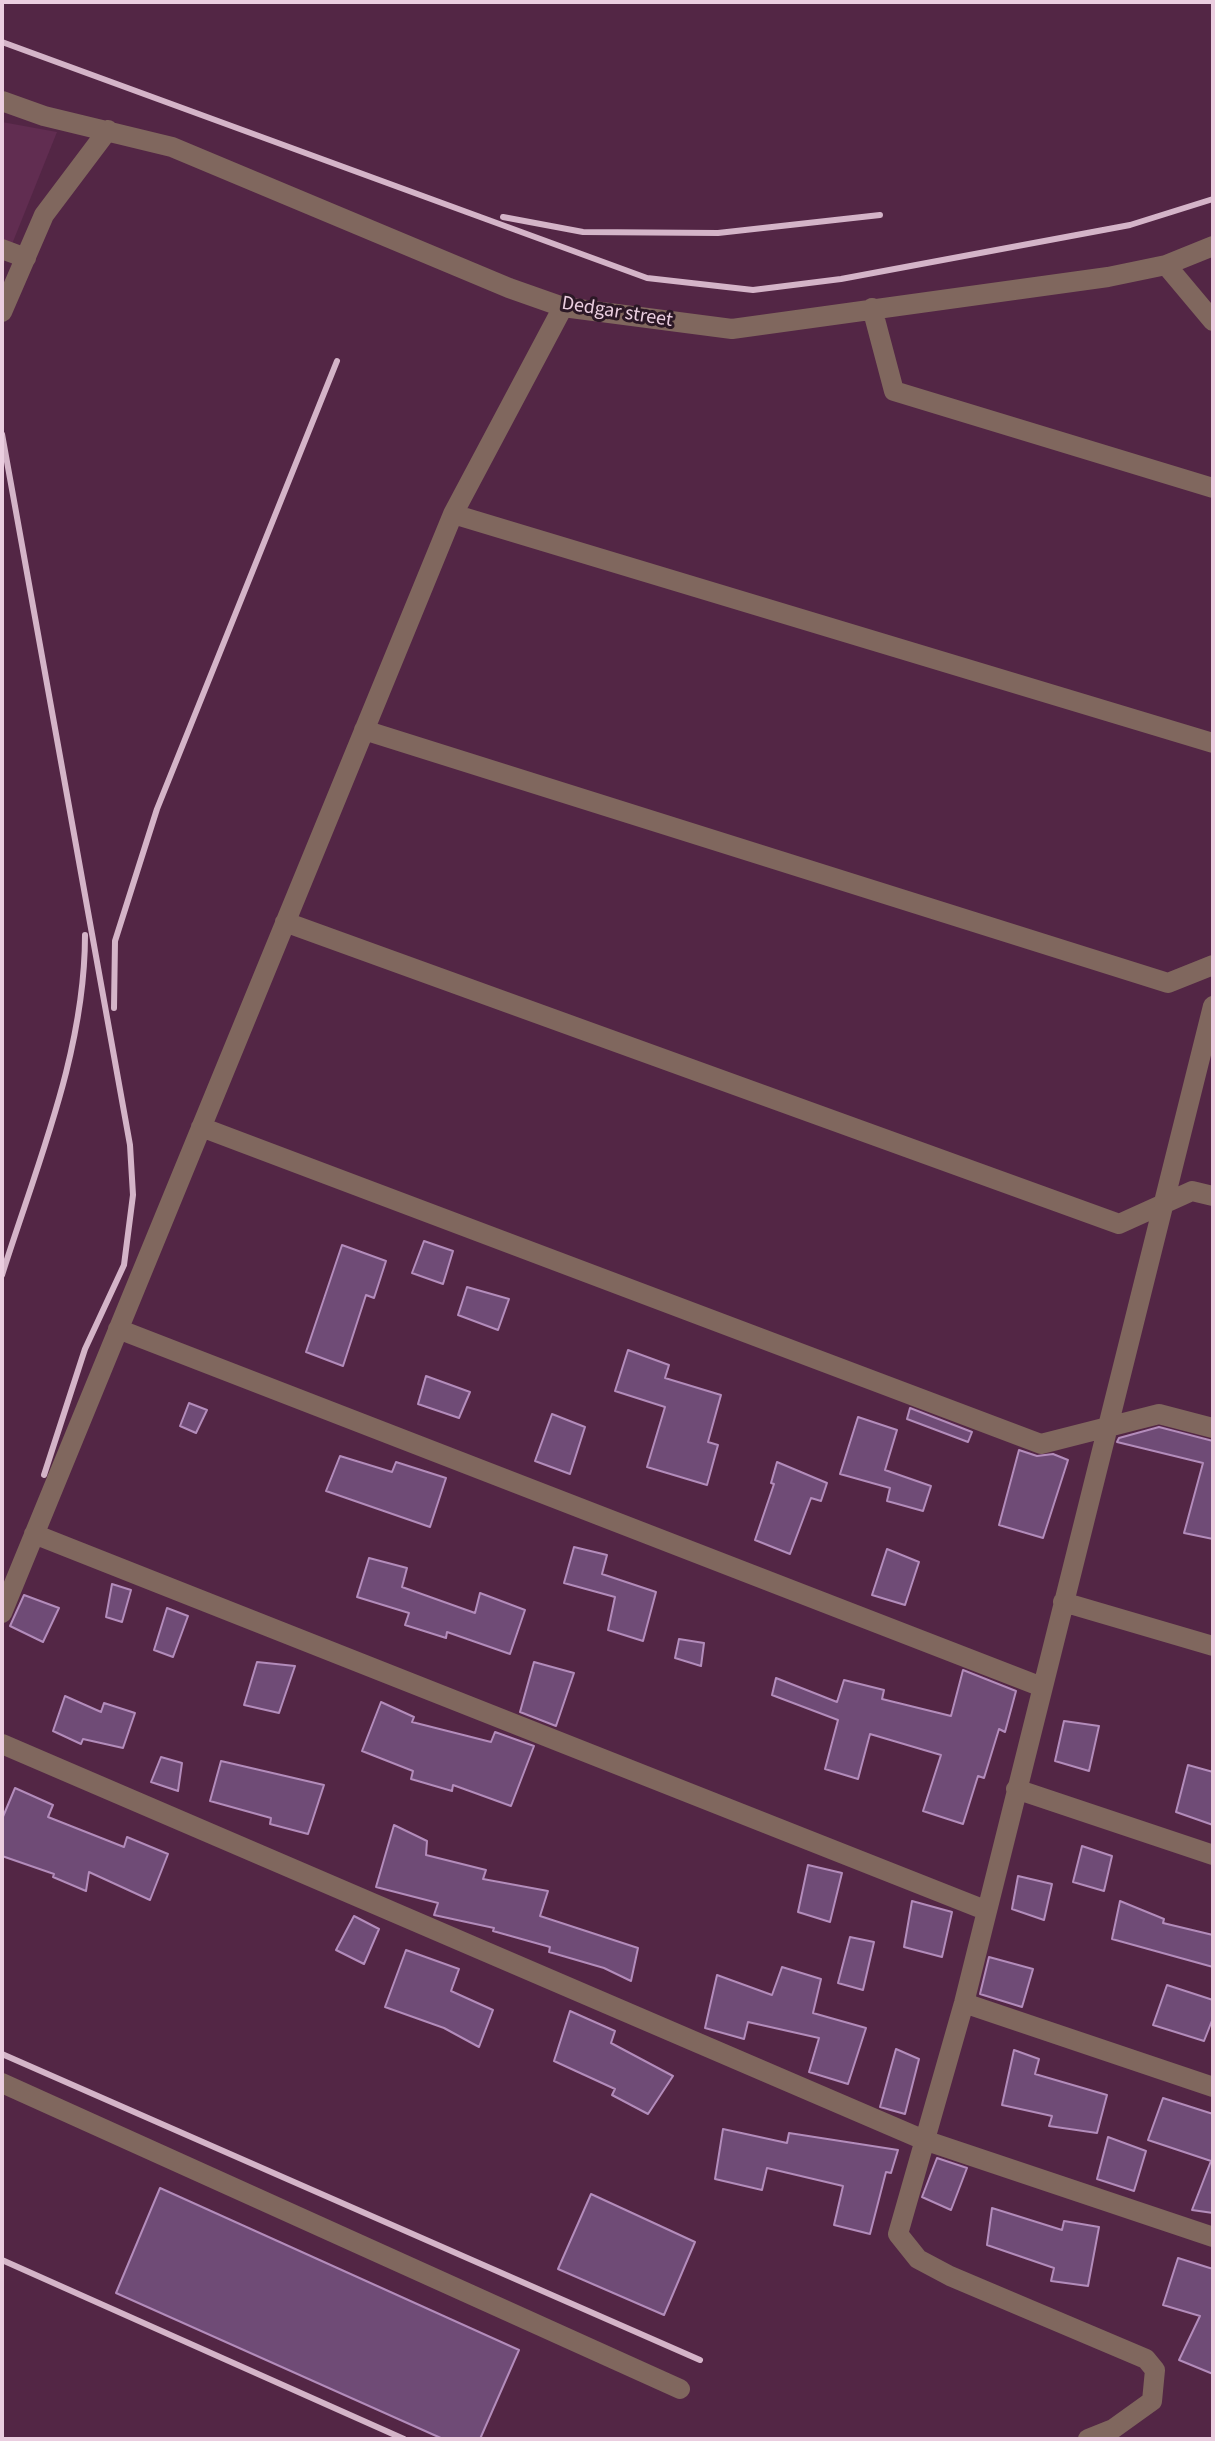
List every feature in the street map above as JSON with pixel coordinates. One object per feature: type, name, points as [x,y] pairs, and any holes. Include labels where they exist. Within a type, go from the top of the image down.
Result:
[{"type":"street","name":"Dedgar street","points":[[2,101],[44,116],[172,147],[509,288],[563,307],[732,329],[1108,277],[1166,265],[1213,246]]},
{"type":"street","points":[[2,312],[44,215],[108,130]]},
{"type":"street","points":[[2,249],[26,258]]},
{"type":"street","points":[[1166,265],[1213,321]]},
{"type":"street","points":[[2,1613],[453,514],[563,307]]},
{"type":"street","points":[[872,308],[894,391],[1213,488]]},
{"type":"street","points":[[453,514],[1213,743]]},
{"type":"street","points":[[364,730],[1168,983],[1213,965]]},
{"type":"street","points":[[285,922],[1119,1224],[1163,1207],[1192,1191],[1213,1196]]},
{"type":"street","points":[[1088,2439],[1113,2429],[1152,2401],[1155,2370],[1146,2359],[950,2276],[906,2249],[898,2234],[964,2003],[1213,1006]]},
{"type":"street","points":[[201,1127],[1041,1444],[1159,1414],[1213,1428]]},
{"type":"street","points":[[118,1329],[1042,1687]]},
{"type":"street","points":[[34,1534],[985,1910]]},
{"type":"street","points":[[1063,1602],[1213,1646]]},
{"type":"street","points":[[2,1744],[924,2140],[1213,2237]]},
{"type":"street","points":[[1016,1789],[1213,1855]]},
{"type":"street","points":[[964,2003],[1213,2087]]},
{"type":"street","points":[[2,2083],[680,2389]]},
{"type":"shaded area","points":[[2,122],[57,132],[2,269]]},
{"type":"building","points":[[424,1241],[453,1251],[443,1284],[412,1273]]},
{"type":"building","points":[[342,1245],[386,1261],[374,1298],[366,1295],[343,1366],[306,1352]]},
{"type":"building","points":[[467,1287],[509,1299],[498,1330],[458,1315]]},
{"type":"building","points":[[628,1350],[669,1365],[665,1378],[721,1395],[708,1442],[718,1445],[707,1485],[647,1467],[665,1407],[615,1391]]},
{"type":"building","points":[[426,1376],[470,1392],[459,1418],[418,1404]]},
{"type":"building","points":[[189,1403],[207,1410],[196,1433],[180,1426]]},
{"type":"building","points":[[910,1408],[972,1432],[968,1442],[907,1419]]},
{"type":"building","points":[[552,1414],[585,1427],[570,1474],[535,1461]]},
{"type":"building","points":[[858,1417],[897,1430],[885,1470],[931,1486],[923,1511],[887,1501],[890,1488],[840,1474]]},
{"type":"building","points":[[1159,1427],[1213,1441],[1213,1539],[1184,1533],[1203,1463],[1117,1442],[1119,1438]]},
{"type":"building","points":[[1019,1450],[1037,1456],[1053,1454],[1068,1460],[1043,1538],[999,1525]]},
{"type":"building","points":[[340,1456],[392,1472],[396,1462],[446,1478],[430,1527],[326,1491]]},
{"type":"building","points":[[777,1462],[827,1483],[821,1501],[811,1498],[790,1554],[755,1540],[774,1484],[771,1483]]},
{"type":"building","points":[[574,1547],[607,1555],[602,1574],[656,1592],[643,1641],[608,1630],[615,1597],[564,1583]]},
{"type":"building","points":[[887,1549],[919,1562],[905,1605],[872,1595]]},
{"type":"building","points":[[369,1558],[407,1568],[402,1587],[475,1613],[480,1593],[525,1610],[510,1654],[447,1632],[446,1638],[405,1625],[409,1613],[357,1597]]},
{"type":"building","points":[[112,1584],[131,1590],[122,1622],[106,1617]]},
{"type":"building","points":[[24,1595],[59,1608],[43,1642],[10,1626]]},
{"type":"building","points":[[167,1608],[188,1616],[173,1657],[154,1650]]},
{"type":"building","points":[[679,1639],[704,1643],[701,1666],[675,1658]]},
{"type":"building","points":[[257,1662],[295,1666],[279,1713],[244,1705]]},
{"type":"building","points":[[534,1662],[574,1673],[556,1726],[520,1712]]},
{"type":"building","points":[[963,1670],[1016,1691],[1005,1732],[999,1729],[984,1778],[978,1776],[963,1824],[923,1811],[941,1755],[870,1734],[858,1779],[825,1769],[838,1720],[772,1695],[776,1678],[837,1702],[844,1680],[884,1690],[882,1699],[951,1716]]},
{"type":"building","points":[[65,1696],[101,1712],[104,1703],[135,1713],[123,1748],[83,1739],[81,1744],[53,1731]]},
{"type":"building","points":[[381,1702],[414,1717],[412,1722],[491,1742],[495,1732],[534,1746],[511,1806],[453,1785],[452,1791],[411,1779],[413,1771],[362,1751]]},
{"type":"building","points":[[1064,1721],[1099,1726],[1089,1771],[1055,1761]]},
{"type":"building","points":[[161,1757],[182,1763],[178,1791],[151,1782]]},
{"type":"building","points":[[221,1761],[324,1785],[308,1834],[270,1824],[271,1818],[210,1801]]},
{"type":"building","points":[[1188,1765],[1213,1772],[1213,1825],[1176,1812]]},
{"type":"building","points":[[15,1788],[53,1805],[48,1817],[124,1847],[127,1837],[168,1854],[150,1900],[89,1872],[86,1891],[53,1877],[54,1874],[2,1856],[2,1819]]},
{"type":"building","points":[[394,1825],[427,1841],[426,1855],[486,1870],[483,1879],[548,1891],[540,1916],[638,1948],[631,1981],[604,1968],[549,1952],[550,1947],[493,1931],[494,1928],[434,1915],[438,1903],[376,1887]]},
{"type":"building","points":[[1082,1846],[1112,1856],[1104,1891],[1073,1882]]},
{"type":"building","points":[[808,1865],[842,1873],[830,1922],[798,1912]]},
{"type":"building","points":[[1018,1876],[1052,1884],[1044,1920],[1012,1909]]},
{"type":"building","points":[[912,1901],[952,1912],[942,1957],[904,1947]]},
{"type":"building","points":[[1120,1901],[1164,1919],[1163,1923],[1213,1935],[1213,1967],[1112,1939]]},
{"type":"building","points":[[354,1916],[379,1929],[364,1964],[336,1950]]},
{"type":"building","points":[[850,1937],[874,1942],[863,1990],[838,1983]]},
{"type":"building","points":[[406,1950],[459,1969],[451,1991],[493,2010],[479,2047],[444,2028],[385,2007]]},
{"type":"building","points":[[989,1957],[1033,1969],[1022,2007],[980,1994]]},
{"type":"building","points":[[782,1967],[821,1979],[813,2013],[866,2028],[848,2084],[809,2072],[819,2038],[748,2022],[744,2039],[705,2028],[717,1975],[772,1995]]},
{"type":"building","points":[[1167,1985],[1213,2000],[1213,2018],[1204,2041],[1153,2025]]},
{"type":"building","points":[[570,2011],[615,2031],[611,2043],[673,2076],[648,2114],[612,2095],[615,2089],[554,2061]]},
{"type":"building","points":[[896,2049],[919,2059],[905,2114],[880,2107]]},
{"type":"building","points":[[1014,2050],[1039,2059],[1035,2074],[1107,2095],[1097,2133],[1049,2126],[1052,2116],[1002,2105]]},
{"type":"building","points":[[1163,2098],[1213,2114],[1213,2213],[1192,2210],[1211,2161],[1148,2140]]},
{"type":"building","points":[[723,2129],[787,2143],[789,2133],[898,2150],[891,2173],[886,2172],[870,2234],[834,2225],[843,2186],[767,2168],[762,2190],[715,2179]]},
{"type":"building","points":[[1108,2137],[1146,2151],[1134,2191],[1097,2179]]},
{"type":"building","points":[[937,2158],[967,2168],[951,2210],[922,2197]]},
{"type":"building","points":[[160,2188],[519,2350],[480,2439],[443,2439],[116,2293]]},
{"type":"building","points":[[591,2194],[695,2242],[664,2315],[558,2269]]},
{"type":"building","points":[[992,2208],[1062,2230],[1064,2221],[1099,2227],[1088,2286],[1051,2281],[1054,2268],[987,2245]]},
{"type":"building","points":[[1178,2258],[1213,2269],[1213,2374],[1179,2360],[1200,2316],[1163,2305]]},
{"type":"railway","points":[[2,42],[647,278],[753,290],[841,279],[1130,225],[1213,199]]},
{"type":"railway","points":[[503,217],[583,232],[718,233],[880,215]]},
{"type":"railway","points":[[114,1008],[115,941],[157,809],[337,361]]},
{"type":"railway","points":[[2,434],[130,1145],[133,1195],[124,1265],[85,1349],[44,1475]]},
{"type":"railway","points":[[2,1275],[68,1065],[83,979],[85,935]]},
{"type":"railway","points":[[2,2054],[700,2360]]},
{"type":"railway","points":[[2,2260],[404,2439]]}]
